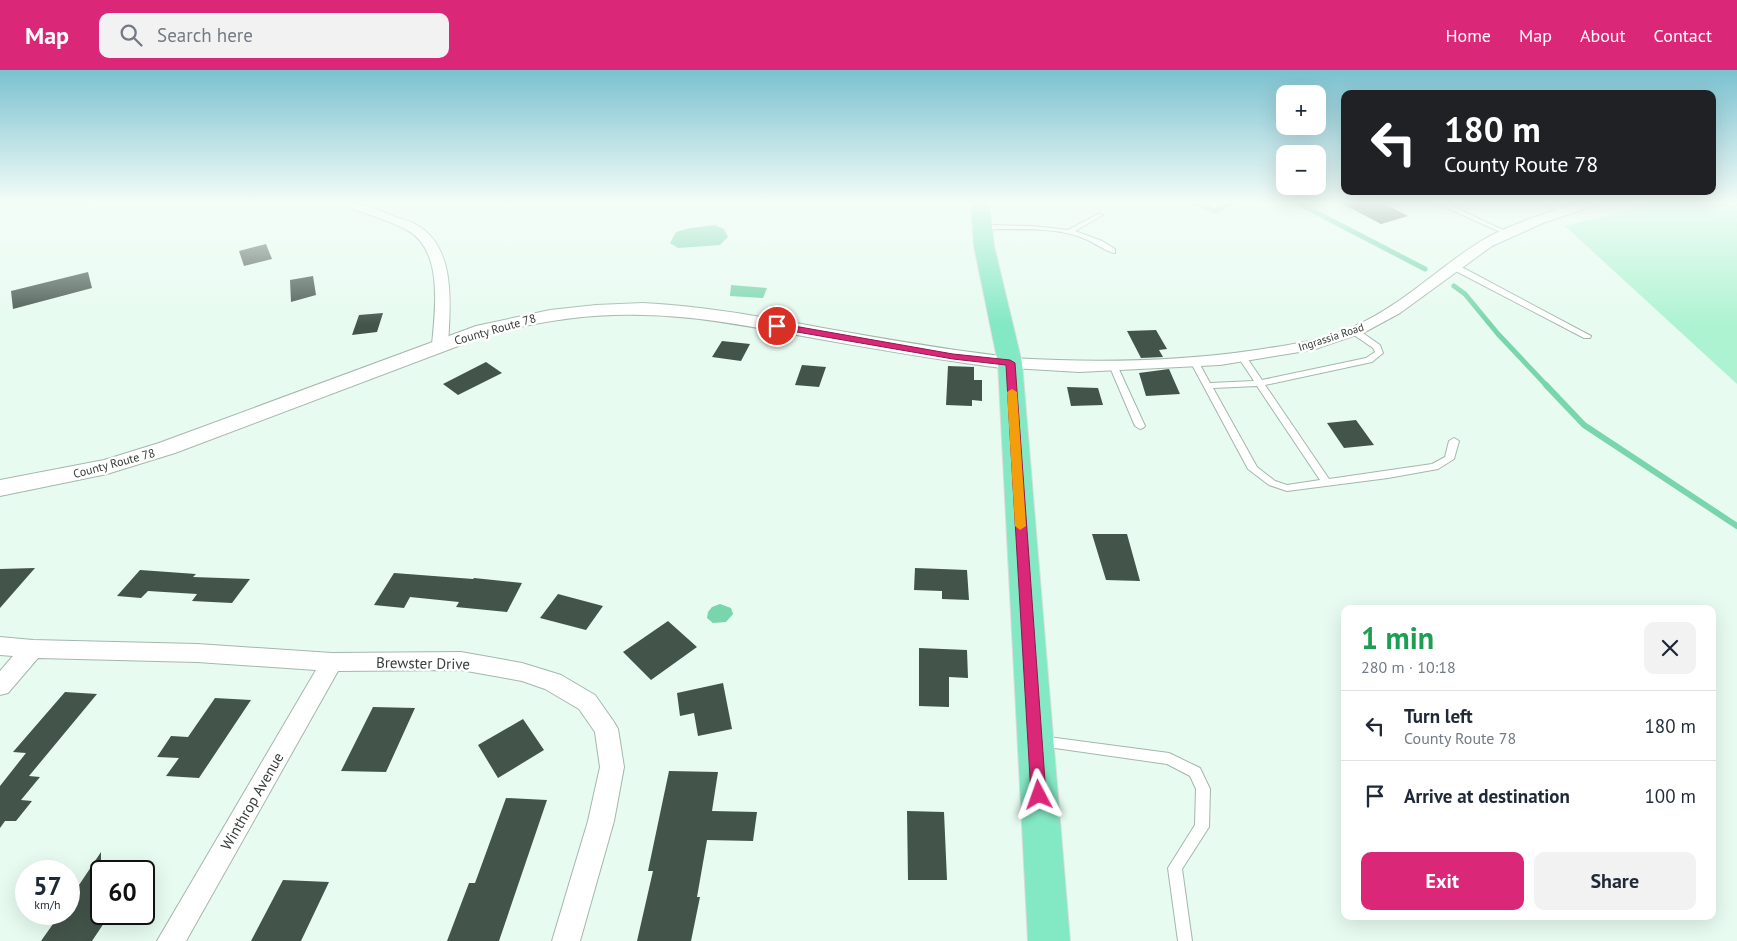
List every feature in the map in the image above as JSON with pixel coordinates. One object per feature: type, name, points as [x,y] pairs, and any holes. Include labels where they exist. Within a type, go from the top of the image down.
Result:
[{"type":"main road","points":[[984,244],[1010,363],[1049,941]]},
{"type":"street","points":[[428,244],[440,266],[442,286],[440,345]]},
{"type":"street","name":"Ingrassia Road","points":[[1010,363],[1079,367],[1194,361],[1242,357],[1307,347],[1354,331],[1395,310],[1453,266],[1488,244]]},
{"type":"street","name":"County Route 78","points":[[0,488],[106,467],[167,448],[440,345],[511,322],[552,314],[620,309],[667,310],[718,316],[953,356],[1010,363]]},
{"type":"street","name":"Brewster Drive","points":[[0,646],[33,649],[197,653],[332,662],[461,661],[522,672],[553,682],[587,702],[606,729],[612,767],[601,821],[566,941]]},
{"type":"street","points":[[0,686],[33,649]]},
{"type":"street","name":"Winthrop Avenue","points":[[171,941],[332,662]]},
{"type":"lane","points":[[1103,244],[1112,250]]},
{"type":"lane","points":[[1453,266],[1587,336]]},
{"type":"lane","points":[[1208,386],[1260,383],[1369,360],[1375,357],[1378,353],[1377,347],[1354,331]]},
{"type":"lane","points":[[1242,357],[1327,483]]},
{"type":"lane","points":[[1194,361],[1253,469],[1272,483],[1287,488],[1434,467],[1448,459],[1454,441]]},
{"type":"lane","points":[[1113,365],[1140,426]]},
{"type":"lane","points":[[1035,740],[1169,759],[1195,772],[1203,789],[1202,827],[1175,868],[1185,941]]},
{"type":"shaded area","points":[[671,244],[721,244],[720,245],[678,248]]},
{"type":"shaded area","points":[[1584,244],[1737,244],[1737,384]]},
{"type":"shaded area","points":[[731,285],[767,288],[763,298],[730,296]]},
{"type":"shaded area","points":[[720,604],[731,608],[733,614],[726,622],[713,623],[707,618],[708,612],[712,607]]},
{"type":"building","points":[[266,244],[272,259],[244,266],[239,251]]},
{"type":"building","points":[[88,272],[92,288],[13,309],[11,291]]},
{"type":"building","points":[[313,276],[316,295],[291,302],[290,280]]},
{"type":"building","points":[[383,313],[377,332],[352,335],[359,315]]},
{"type":"building","points":[[1156,330],[1167,349],[1159,350],[1163,357],[1141,358],[1127,331]]},
{"type":"building","points":[[722,341],[750,344],[741,361],[712,357]]},
{"type":"building","points":[[486,362],[502,373],[458,395],[443,384]]},
{"type":"building","points":[[802,365],[826,367],[819,387],[795,385]]},
{"type":"building","points":[[948,366],[974,367],[974,380],[982,380],[982,401],[972,400],[972,406],[946,405]]},
{"type":"building","points":[[1169,369],[1180,394],[1146,396],[1139,373]]},
{"type":"building","points":[[1067,387],[1098,388],[1103,405],[1071,406]]},
{"type":"building","points":[[1356,420],[1374,445],[1344,448],[1327,423]]},
{"type":"building","points":[[1092,534],[1127,534],[1140,581],[1106,580]]},
{"type":"building","points":[[35,568],[0,608],[0,569]]},
{"type":"building","points":[[915,568],[967,570],[969,600],[942,599],[942,591],[914,590]]},
{"type":"building","points":[[140,570],[196,574],[193,577],[250,579],[232,603],[192,601],[197,594],[148,591],[141,598],[117,596]]},
{"type":"building","points":[[394,573],[522,583],[507,612],[456,607],[459,602],[410,597],[404,608],[374,605]]},
{"type":"building","points":[[558,594],[603,606],[586,630],[540,618]]},
{"type":"building","points":[[668,621],[697,647],[651,680],[623,652]]},
{"type":"building","points":[[919,648],[967,650],[968,678],[949,677],[949,707],[919,706]]},
{"type":"building","points":[[723,683],[732,729],[698,736],[694,713],[680,716],[677,693]]},
{"type":"building","points":[[65,692],[97,694],[29,776],[40,777],[21,800],[32,801],[16,821],[5,821],[0,828],[0,786],[26,753],[13,752]]},
{"type":"building","points":[[215,698],[251,700],[199,778],[166,776],[179,758],[157,757],[171,736],[188,737]]},
{"type":"building","points":[[373,707],[415,708],[386,772],[341,771]]},
{"type":"building","points":[[523,719],[544,750],[498,778],[478,745]]},
{"type":"building","points":[[669,771],[718,772],[712,811],[757,812],[753,841],[707,840],[697,897],[700,897],[691,941],[637,941],[653,871],[648,871]]},
{"type":"building","points":[[506,798],[547,800],[499,941],[447,941],[469,883],[475,883]]},
{"type":"building","points":[[907,811],[944,812],[947,880],[908,880]]},
{"type":"building","points":[[101,852],[101,860],[96,860]]},
{"type":"building","points":[[90,868],[90,925],[103,925],[92,941],[41,941],[52,925],[80,925],[80,884]]},
{"type":"building","points":[[283,880],[329,882],[301,941],[251,941]]},
{"type":"waterway","points":[[1376,244],[1425,269]]},
{"type":"waterway","points":[[1454,286],[1465,294],[1498,334],[1547,386]]},
{"type":"waterway","points":[[1546,385],[1584,425],[1737,526]]},
{"type":"slow traffic","points":[[1012,392],[1020,526]]},
{"type":"route","points":[[777,326],[953,356],[1010,363],[1039,795]]}]
